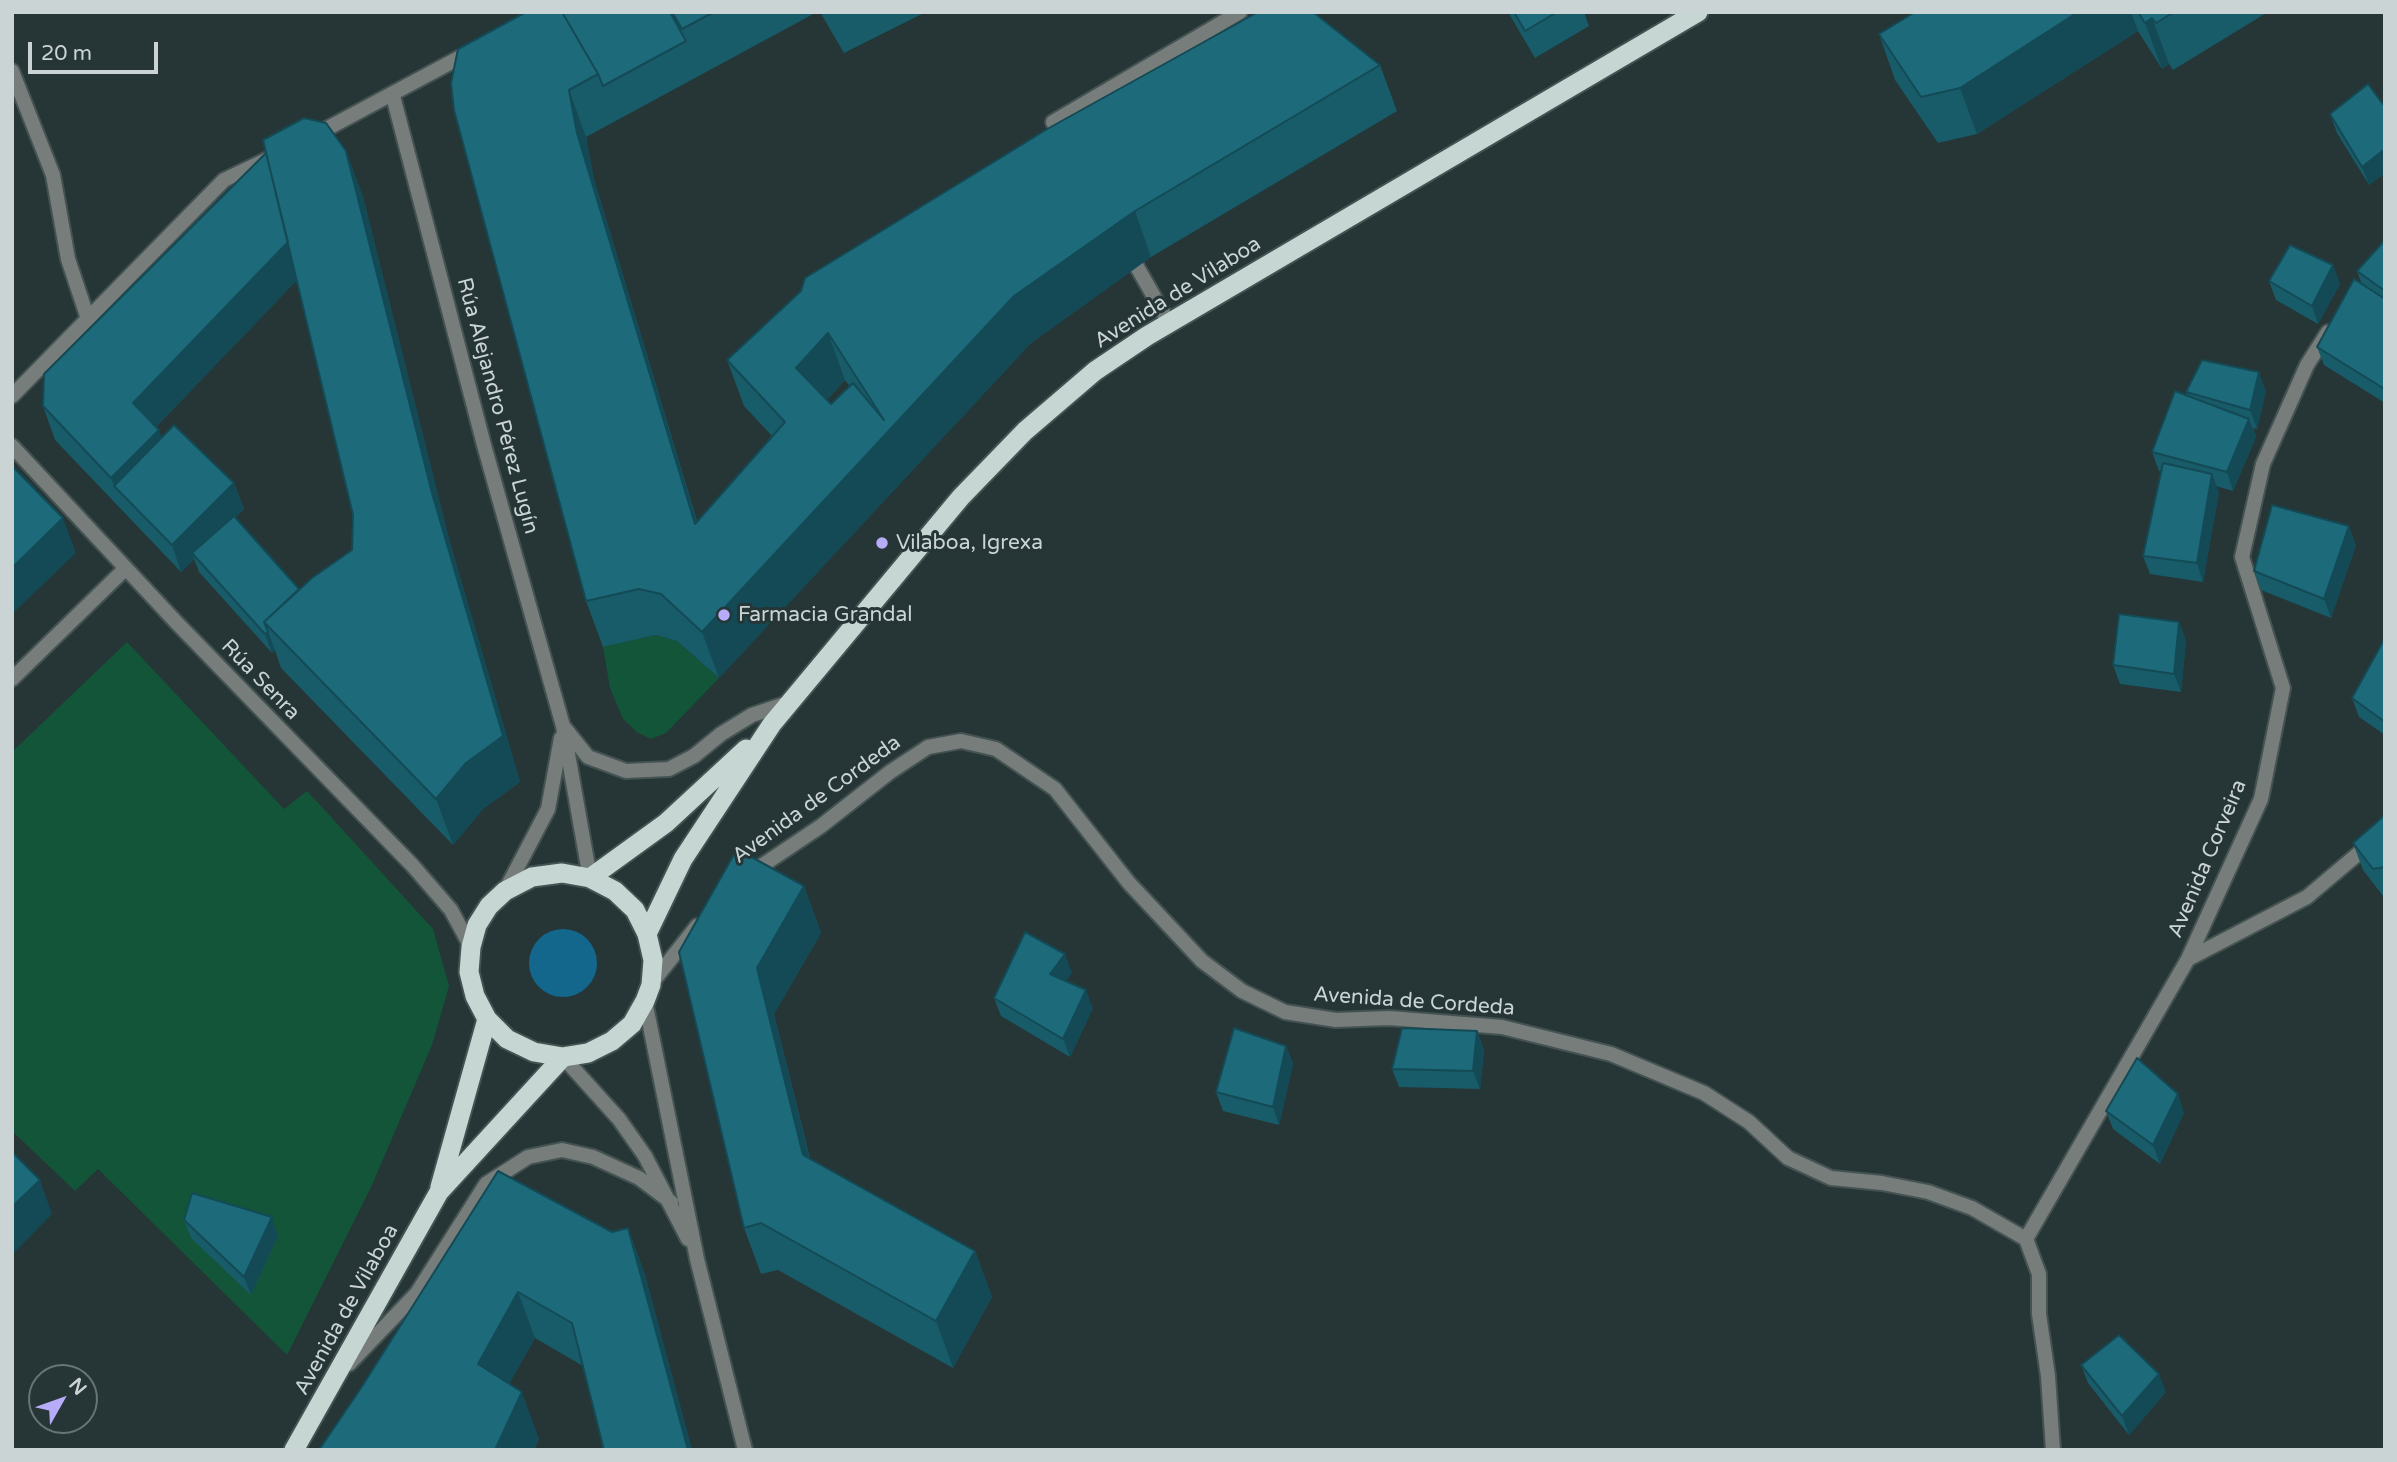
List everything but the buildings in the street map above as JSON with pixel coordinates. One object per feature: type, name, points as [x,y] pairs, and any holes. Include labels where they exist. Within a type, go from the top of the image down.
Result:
[{"type":"highway","name":"Avenida de Vilaboa","points":[[647,934],[683,859],[772,724],[961,497],[1025,431],[1095,372],[1170,323],[1698,12]]},
{"type":"highway","name":"Avenida de Vilaboa","points":[[590,878],[666,823],[772,724]]},
{"type":"highway","points":[[562,873],[590,878],[615,891],[635,910],[647,934],[653,960],[648,993],[632,1024],[612,1041],[589,1052],[563,1057],[534,1052],[507,1039],[486,1018],[475,996],[469,972],[471,947],[477,926],[489,906],[505,891],[541,876],[562,873]]},
{"type":"highway","name":"Avenida de Vilaboa","points":[[439,1192],[486,1018]]},
{"type":"highway","name":"Avenida de Vilaboa","points":[[293,1450],[439,1192],[563,1057]]},
{"type":"street","points":[[1074,158],[1053,122],[1240,12]]},
{"type":"street","points":[[12,396],[224,180],[393,96],[484,44]]},
{"type":"street","points":[[12,71],[53,175],[68,259],[88,319]]},
{"type":"street","name":"Rúa Alejandro Pérez Lugín","points":[[393,96],[484,445],[563,726],[590,878]]},
{"type":"street","points":[[1122,240],[1170,323]]},
{"type":"street","name":"Avenida Corveira","points":[[2026,1239],[2188,959],[2261,799],[2283,688],[2242,557],[2263,464],[2307,365],[2335,320]]},
{"type":"street","name":"Rúa Senra","points":[[12,446],[125,569],[412,866],[451,910],[471,947]]},
{"type":"street","points":[[12,679],[125,569]]},
{"type":"street","name":"Rúa Alejandro Pérez Lugín","points":[[563,726],[588,757],[626,771],[669,769],[694,756],[721,734],[752,715],[789,703]]},
{"type":"street","name":"Rúa Alejandro Pérez Lugín","points":[[505,891],[548,809],[563,726]]},
{"type":"street","name":"Avenida de Cordeda","points":[[740,880],[928,747],[961,741],[996,749],[1055,789],[1129,883],[1202,961],[1242,990],[1285,1012],[1336,1020],[1389,1018],[1502,1027],[1611,1054],[1704,1093],[1749,1122],[1788,1158],[1831,1178],[1882,1183],[1928,1192],[1972,1208],[2026,1239]]},
{"type":"street","points":[[2188,959],[2307,897],[2385,831]]},
{"type":"street","points":[[705,915],[648,993],[697,1259],[745,1450]]},
{"type":"street","points":[[563,1057],[619,1119],[671,1202],[697,1259]]},
{"type":"street","points":[[334,1380],[417,1293],[486,1184],[528,1157],[562,1150],[593,1157],[639,1178],[671,1202]]},
{"type":"street","points":[[2026,1239],[2039,1274],[2039,1314],[2048,1376],[2053,1450]]},
{"type":"green space","points":[[656,635],[677,641],[719,678],[666,733],[651,739],[637,732],[623,719],[610,688],[603,647]]},
{"type":"green space","points":[[127,642],[284,809],[307,791],[433,929],[449,986],[432,1045],[372,1185],[287,1355],[98,1169],[75,1191],[12,1131],[12,752]]},
{"type":"water","points":[[563,929],[576,932],[587,939],[594,950],[597,963],[594,976],[587,987],[576,994],[563,997],[550,994],[539,987],[532,976],[529,963],[532,950],[539,939],[550,932]]},
{"type":"place","name":"Vilaboa, Igrexa","points":[[882,543]]},
{"type":"place","name":"Farmacia Grandal","points":[[724,615]]}]
